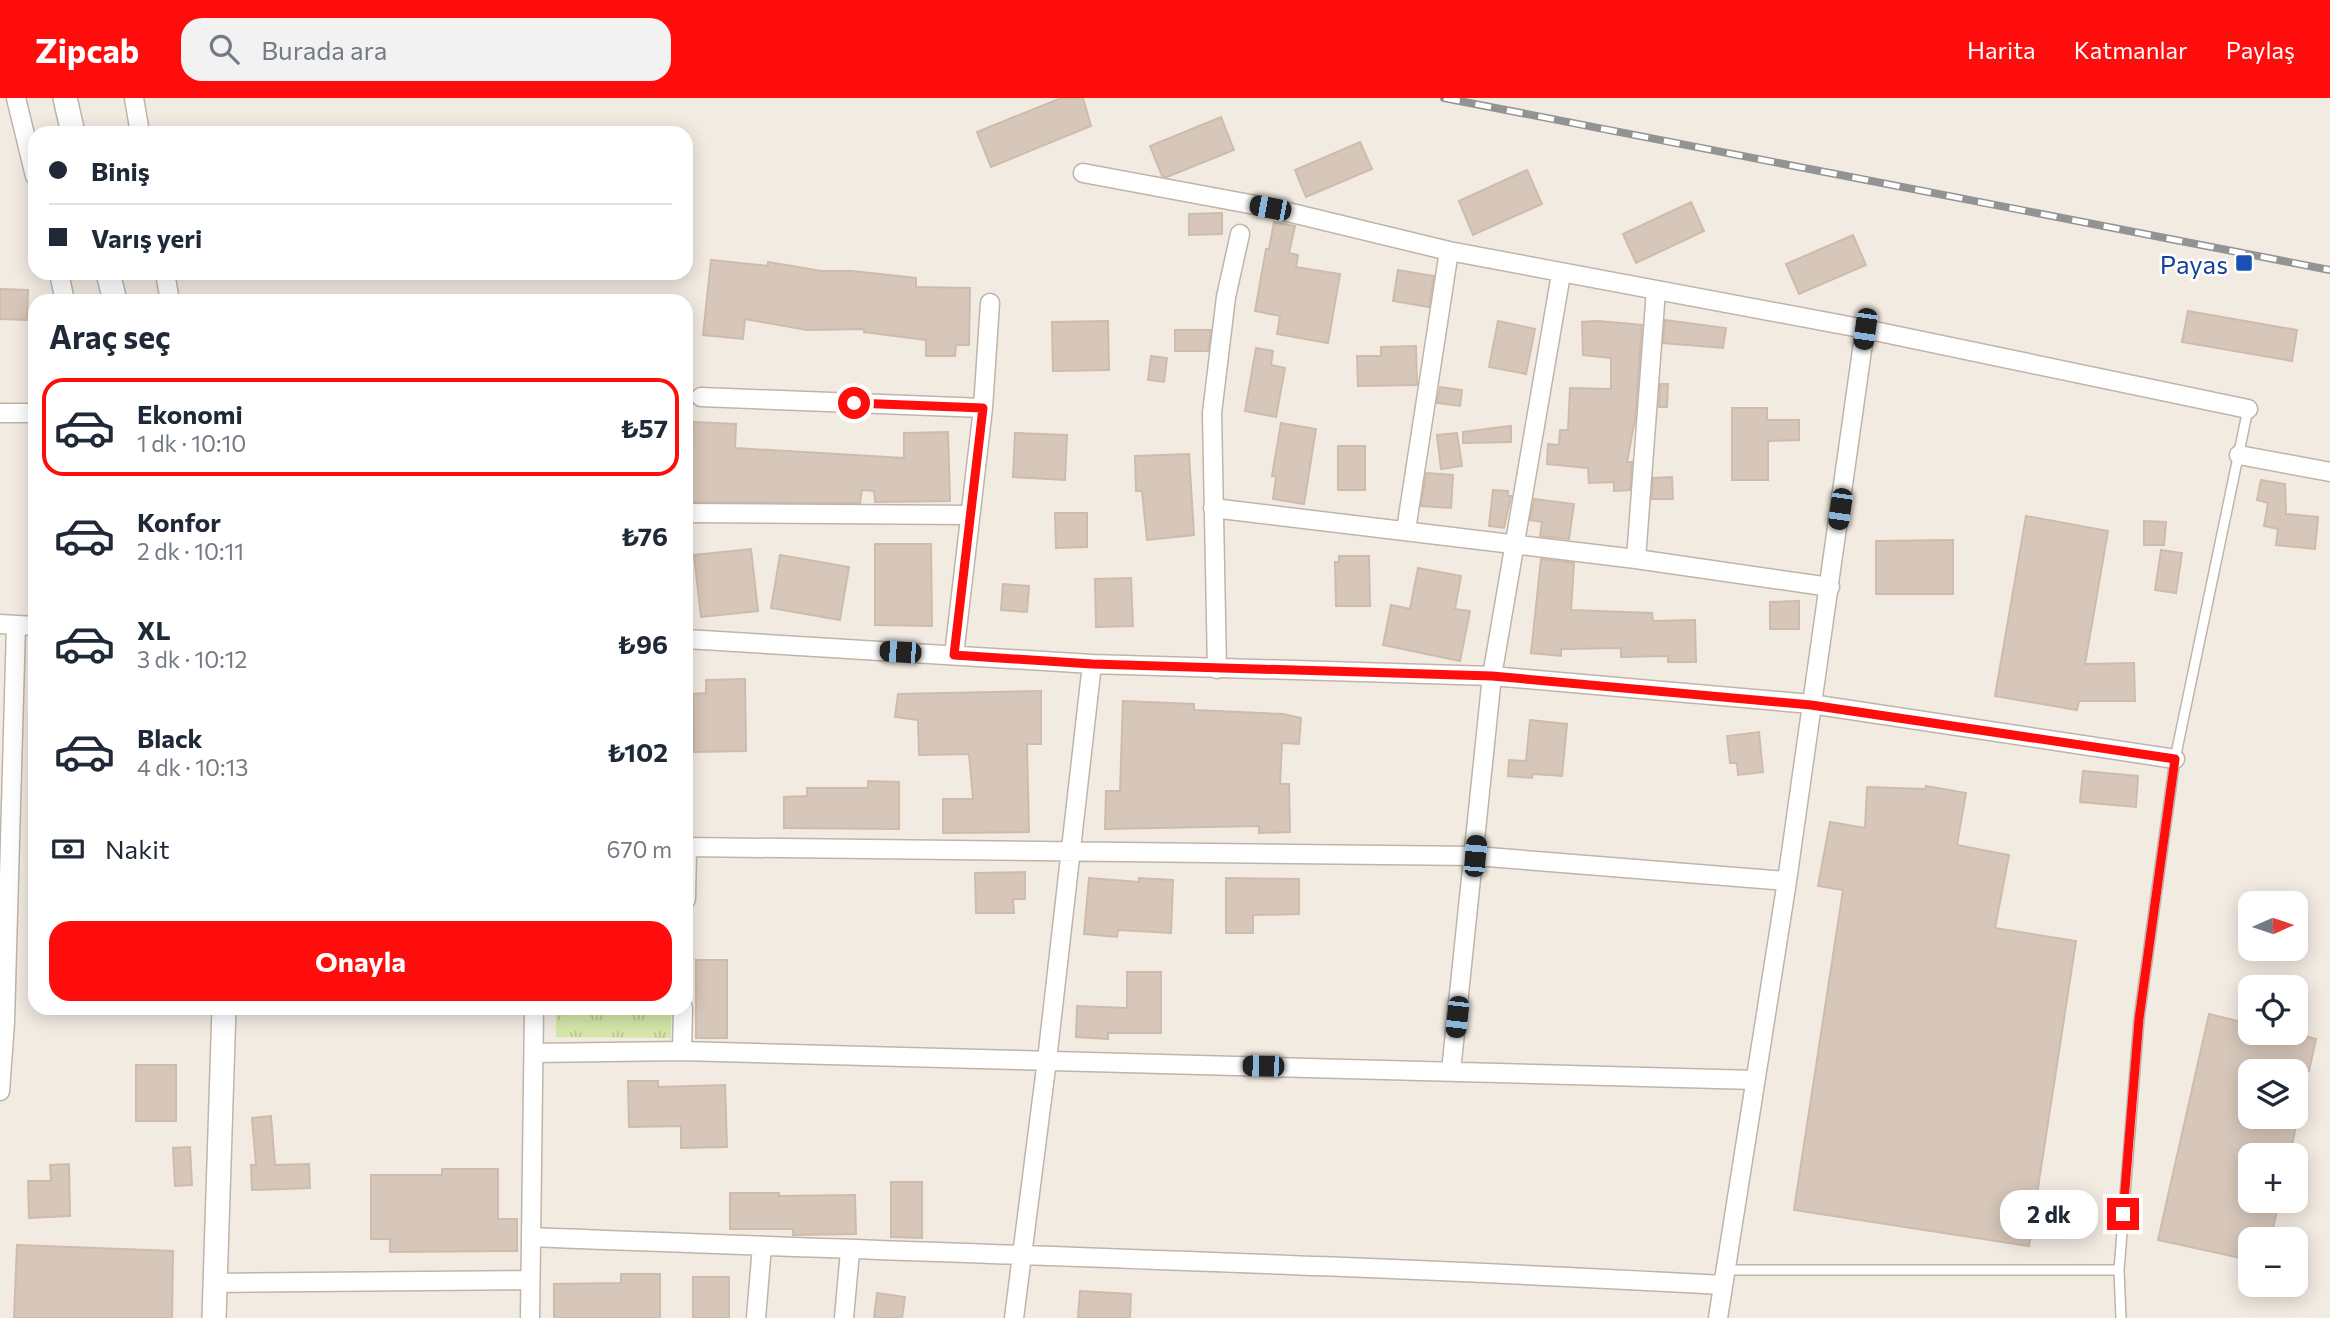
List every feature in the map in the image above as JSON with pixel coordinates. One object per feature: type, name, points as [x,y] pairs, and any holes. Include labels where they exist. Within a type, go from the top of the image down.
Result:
[{"type":"street","points":[[16,98],[28,147]]},
{"type":"street","points":[[65,98],[72,126]]},
{"type":"street","points":[[134,98],[139,126]]},
{"type":"street","points":[[1083,173],[1270,208],[1449,251],[1561,274],[1865,329],[2248,409]]},
{"type":"street","points":[[1217,668],[1212,413],[1226,297],[1240,233]]},
{"type":"street","points":[[1406,530],[1449,251]]},
{"type":"street","points":[[1451,1071],[1492,676],[1561,274]]},
{"type":"street","points":[[1636,559],[1656,290]]},
{"type":"street","points":[[954,655],[983,408],[990,303]]},
{"type":"street","points":[[1718,1318],[1787,881],[1865,329]]},
{"type":"street","points":[[701,397],[983,408]]},
{"type":"street","points":[[0,413],[28,414]]},
{"type":"street","points":[[2239,454],[2330,472]]},
{"type":"street","points":[[1213,508],[1514,542],[1830,587]]},
{"type":"street","points":[[693,513],[970,515]]},
{"type":"street","points":[[0,1091],[8,624],[28,625]]},
{"type":"street","points":[[693,639],[1092,664],[1492,676],[1811,705],[2175,759]]},
{"type":"street","points":[[1014,1318],[1047,1060],[1092,664]]},
{"type":"street","points":[[693,847],[1071,849],[1475,856],[1787,881]]},
{"type":"street","points":[[214,1318],[224,1015]]},
{"type":"street","points":[[530,1318],[534,1015]]},
{"type":"street","points":[[682,1051],[683,1015]]},
{"type":"street","points":[[534,1053],[682,1051],[1755,1080]]},
{"type":"street","points":[[531,1237],[850,1251],[1724,1278]]},
{"type":"street","points":[[755,1318],[762,1247]]},
{"type":"street","points":[[844,1318],[850,1251]]},
{"type":"street","points":[[214,1283],[529,1280]]},
{"type":"lane","points":[[2121,1318],[2119,1270],[2139,1019],[2175,759],[2248,409]]},
{"type":"lane","points":[[1724,1278],[2119,1270]]},
{"type":"green space","points":[[556,1015],[671,1015],[671,1038],[556,1037]]},
{"type":"building","points":[[1061,98],[1083,98],[1091,126],[991,167],[977,132]]},
{"type":"building","points":[[1221,117],[1234,150],[1167,177],[1162,176],[1150,146]]},
{"type":"building","points":[[1360,142],[1372,169],[1306,197],[1295,170]]},
{"type":"building","points":[[1527,170],[1542,204],[1473,235],[1459,201]]},
{"type":"building","points":[[1691,202],[1704,231],[1636,263],[1623,234]]},
{"type":"building","points":[[1222,213],[1222,234],[1189,235],[1189,214]]},
{"type":"building","points":[[1274,222],[1295,226],[1289,253],[1298,255],[1296,267],[1340,274],[1328,343],[1277,334],[1280,316],[1255,311],[1266,249],[1269,249]]},
{"type":"building","points":[[1853,235],[1866,265],[1799,294],[1786,264]]},
{"type":"building","points":[[711,260],[768,266],[768,262],[821,271],[852,271],[916,278],[916,287],[970,288],[969,345],[956,345],[955,356],[926,356],[926,340],[864,332],[864,329],[807,330],[745,319],[743,339],[703,335]]},
{"type":"building","points":[[1398,270],[1434,276],[1429,307],[1393,301]]},
{"type":"building","points":[[0,289],[28,290],[27,320],[0,319]]},
{"type":"building","name":"Payas","points":[[2188,311],[2297,330],[2292,361],[2182,342]]},
{"type":"building","points":[[1665,320],[1726,328],[1723,348],[1663,343]]},
{"type":"building","points":[[1108,321],[1109,370],[1053,371],[1052,322]]},
{"type":"building","points":[[1498,321],[1535,329],[1526,374],[1489,367]]},
{"type":"building","points":[[1582,322],[1642,325],[1635,419],[1627,462],[1632,462],[1630,490],[1614,491],[1614,482],[1589,483],[1588,468],[1547,464],[1548,444],[1559,445],[1560,430],[1568,430],[1570,388],[1611,389],[1611,358],[1583,355]]},
{"type":"building","points":[[1175,330],[1211,330],[1208,351],[1175,351]]},
{"type":"building","points":[[1416,346],[1417,385],[1358,386],[1357,356],[1381,356],[1381,347]]},
{"type":"building","points":[[1256,348],[1273,351],[1271,365],[1285,368],[1276,417],[1245,411]]},
{"type":"building","points":[[1151,356],[1167,358],[1164,382],[1148,380]]},
{"type":"building","points":[[1660,384],[1668,384],[1667,407],[1659,407]]},
{"type":"building","points":[[1440,387],[1462,390],[1460,406],[1437,403]]},
{"type":"building","points":[[1732,408],[1767,408],[1767,420],[1799,420],[1799,440],[1768,441],[1768,480],[1732,480]]},
{"type":"building","points":[[693,422],[736,424],[735,448],[904,458],[904,433],[948,432],[950,501],[875,502],[874,491],[862,490],[860,503],[693,502]]},
{"type":"building","points":[[1281,423],[1316,429],[1304,504],[1273,499],[1276,477],[1272,476]]},
{"type":"building","points":[[1511,426],[1511,442],[1463,443],[1463,432]]},
{"type":"building","points":[[1015,433],[1067,435],[1065,480],[1013,477]]},
{"type":"building","points":[[1457,433],[1462,466],[1441,469],[1437,435]]},
{"type":"building","points":[[1338,446],[1365,446],[1365,490],[1338,490]]},
{"type":"building","points":[[1189,454],[1194,535],[1147,540],[1142,491],[1136,491],[1135,456]]},
{"type":"building","points":[[1426,473],[1453,475],[1451,508],[1421,506]]},
{"type":"building","points":[[1672,477],[1673,499],[1652,499],[1653,478]]},
{"type":"building","points":[[2261,480],[2285,484],[2286,514],[2318,517],[2315,549],[2276,545],[2278,529],[2264,526],[2268,503],[2257,500]]},
{"type":"building","points":[[1493,490],[1508,491],[1508,496],[1511,496],[1504,528],[1489,526]]},
{"type":"building","points":[[1534,499],[1574,504],[1569,539],[1540,536],[1542,522],[1530,520]]},
{"type":"building","points":[[1055,513],[1087,513],[1087,547],[1056,548]]},
{"type":"building","points":[[2026,516],[2108,531],[2085,664],[2134,663],[2135,701],[2079,701],[2077,710],[1995,696]]},
{"type":"building","points":[[2144,521],[2166,522],[2164,545],[2144,545]]},
{"type":"building","points":[[1953,540],[1953,594],[1876,594],[1876,541]]},
{"type":"building","points":[[875,544],[931,544],[932,626],[875,625]]},
{"type":"building","points":[[751,549],[758,611],[701,617],[694,555]]},
{"type":"building","points":[[2161,550],[2182,553],[2176,593],[2155,590]]},
{"type":"building","points":[[780,555],[849,567],[840,620],[771,608]]},
{"type":"building","points":[[1339,556],[1369,556],[1370,606],[1336,606],[1335,562],[1339,562]]},
{"type":"building","points":[[1541,559],[1574,563],[1571,610],[1652,613],[1653,621],[1695,620],[1696,662],[1668,662],[1668,656],[1621,657],[1621,648],[1561,649],[1561,656],[1531,653]]},
{"type":"building","points":[[1418,568],[1461,576],[1455,609],[1470,611],[1460,661],[1383,645],[1391,605],[1410,609]]},
{"type":"building","points":[[1131,578],[1133,626],[1096,627],[1095,579]]},
{"type":"building","points":[[1003,584],[1029,586],[1027,612],[1001,610]]},
{"type":"building","points":[[1799,601],[1799,629],[1770,629],[1770,602]]},
{"type":"building","points":[[745,679],[746,751],[694,752],[693,694],[706,693],[706,680]]},
{"type":"building","points":[[1041,691],[1041,744],[1027,744],[1029,832],[943,833],[943,799],[973,799],[969,754],[919,755],[918,720],[895,717],[898,694]]},
{"type":"building","points":[[1123,701],[1194,704],[1194,710],[1283,714],[1301,718],[1299,744],[1282,743],[1280,784],[1289,784],[1290,832],[1259,833],[1259,826],[1105,829],[1106,791],[1120,791]]},
{"type":"building","points":[[1530,720],[1567,724],[1562,776],[1508,776],[1509,760],[1526,761]]},
{"type":"building","points":[[1759,732],[1763,772],[1738,775],[1737,763],[1730,763],[1727,736]]},
{"type":"building","points":[[2083,771],[2138,776],[2136,807],[2080,802]]},
{"type":"building","points":[[868,781],[899,782],[899,829],[784,828],[784,797],[807,796],[807,788],[868,788]]},
{"type":"building","points":[[1926,786],[1966,793],[1957,845],[2009,855],[1995,928],[2076,941],[2029,1246],[1794,1210],[1843,890],[1818,886],[1830,822],[1865,828],[1867,787],[1925,789]]},
{"type":"building","points":[[1025,872],[1025,899],[1013,899],[1014,913],[976,913],[975,873]]},
{"type":"building","points":[[1089,878],[1139,882],[1139,878],[1173,880],[1171,933],[1118,930],[1117,937],[1084,934]]},
{"type":"building","points":[[1226,878],[1299,879],[1299,914],[1253,915],[1253,933],[1226,933]]},
{"type":"building","points":[[696,960],[727,960],[727,1038],[696,1038]]},
{"type":"building","points":[[1127,972],[1161,972],[1161,1033],[1108,1033],[1108,1039],[1076,1037],[1077,1006],[1127,1008]]},
{"type":"building","points":[[2209,1014],[2238,1021],[2238,1045],[2308,1045],[2308,1037],[2316,1039],[2309,1071],[2308,1059],[2238,1059],[2238,1129],[2295,1129],[2292,1143],[2238,1143],[2238,1213],[2276,1213],[2273,1227],[2238,1227],[2238,1257],[2158,1240]]},
{"type":"building","points":[[136,1065],[176,1065],[176,1121],[136,1121]]},
{"type":"building","points":[[628,1081],[658,1081],[658,1087],[725,1085],[727,1147],[681,1148],[681,1126],[629,1127]]},
{"type":"building","points":[[271,1116],[275,1165],[309,1164],[310,1188],[252,1190],[251,1165],[256,1165],[252,1118]]},
{"type":"building","points":[[190,1147],[192,1185],[175,1186],[173,1148]]},
{"type":"building","points":[[69,1164],[70,1216],[29,1218],[28,1181],[51,1181],[50,1165]]},
{"type":"building","points":[[442,1169],[498,1169],[498,1219],[517,1219],[517,1251],[390,1252],[390,1239],[371,1239],[371,1175],[442,1175]]},
{"type":"building","points":[[891,1182],[922,1182],[922,1238],[891,1237]]},
{"type":"building","points":[[730,1193],[779,1193],[779,1196],[855,1195],[856,1234],[793,1235],[793,1229],[730,1229]]},
{"type":"building","points":[[17,1245],[173,1251],[172,1318],[14,1318]]},
{"type":"building","points":[[621,1274],[660,1274],[660,1318],[554,1318],[554,1284],[621,1283]]},
{"type":"building","points":[[693,1277],[729,1277],[729,1318],[693,1318]]},
{"type":"building","points":[[1080,1291],[1131,1294],[1130,1318],[1078,1318]]},
{"type":"building","points":[[877,1293],[905,1297],[902,1318],[874,1318]]},
{"type":"railway","points":[[1444,98],[2330,270]]},
{"type":"place","name":"Payas","points":[[2244,263]]},
{"type":"route","points":[[854,403],[983,408],[954,655],[1092,664],[1492,676],[1811,705],[2175,759],[2139,1019],[2123,1214]]}]
